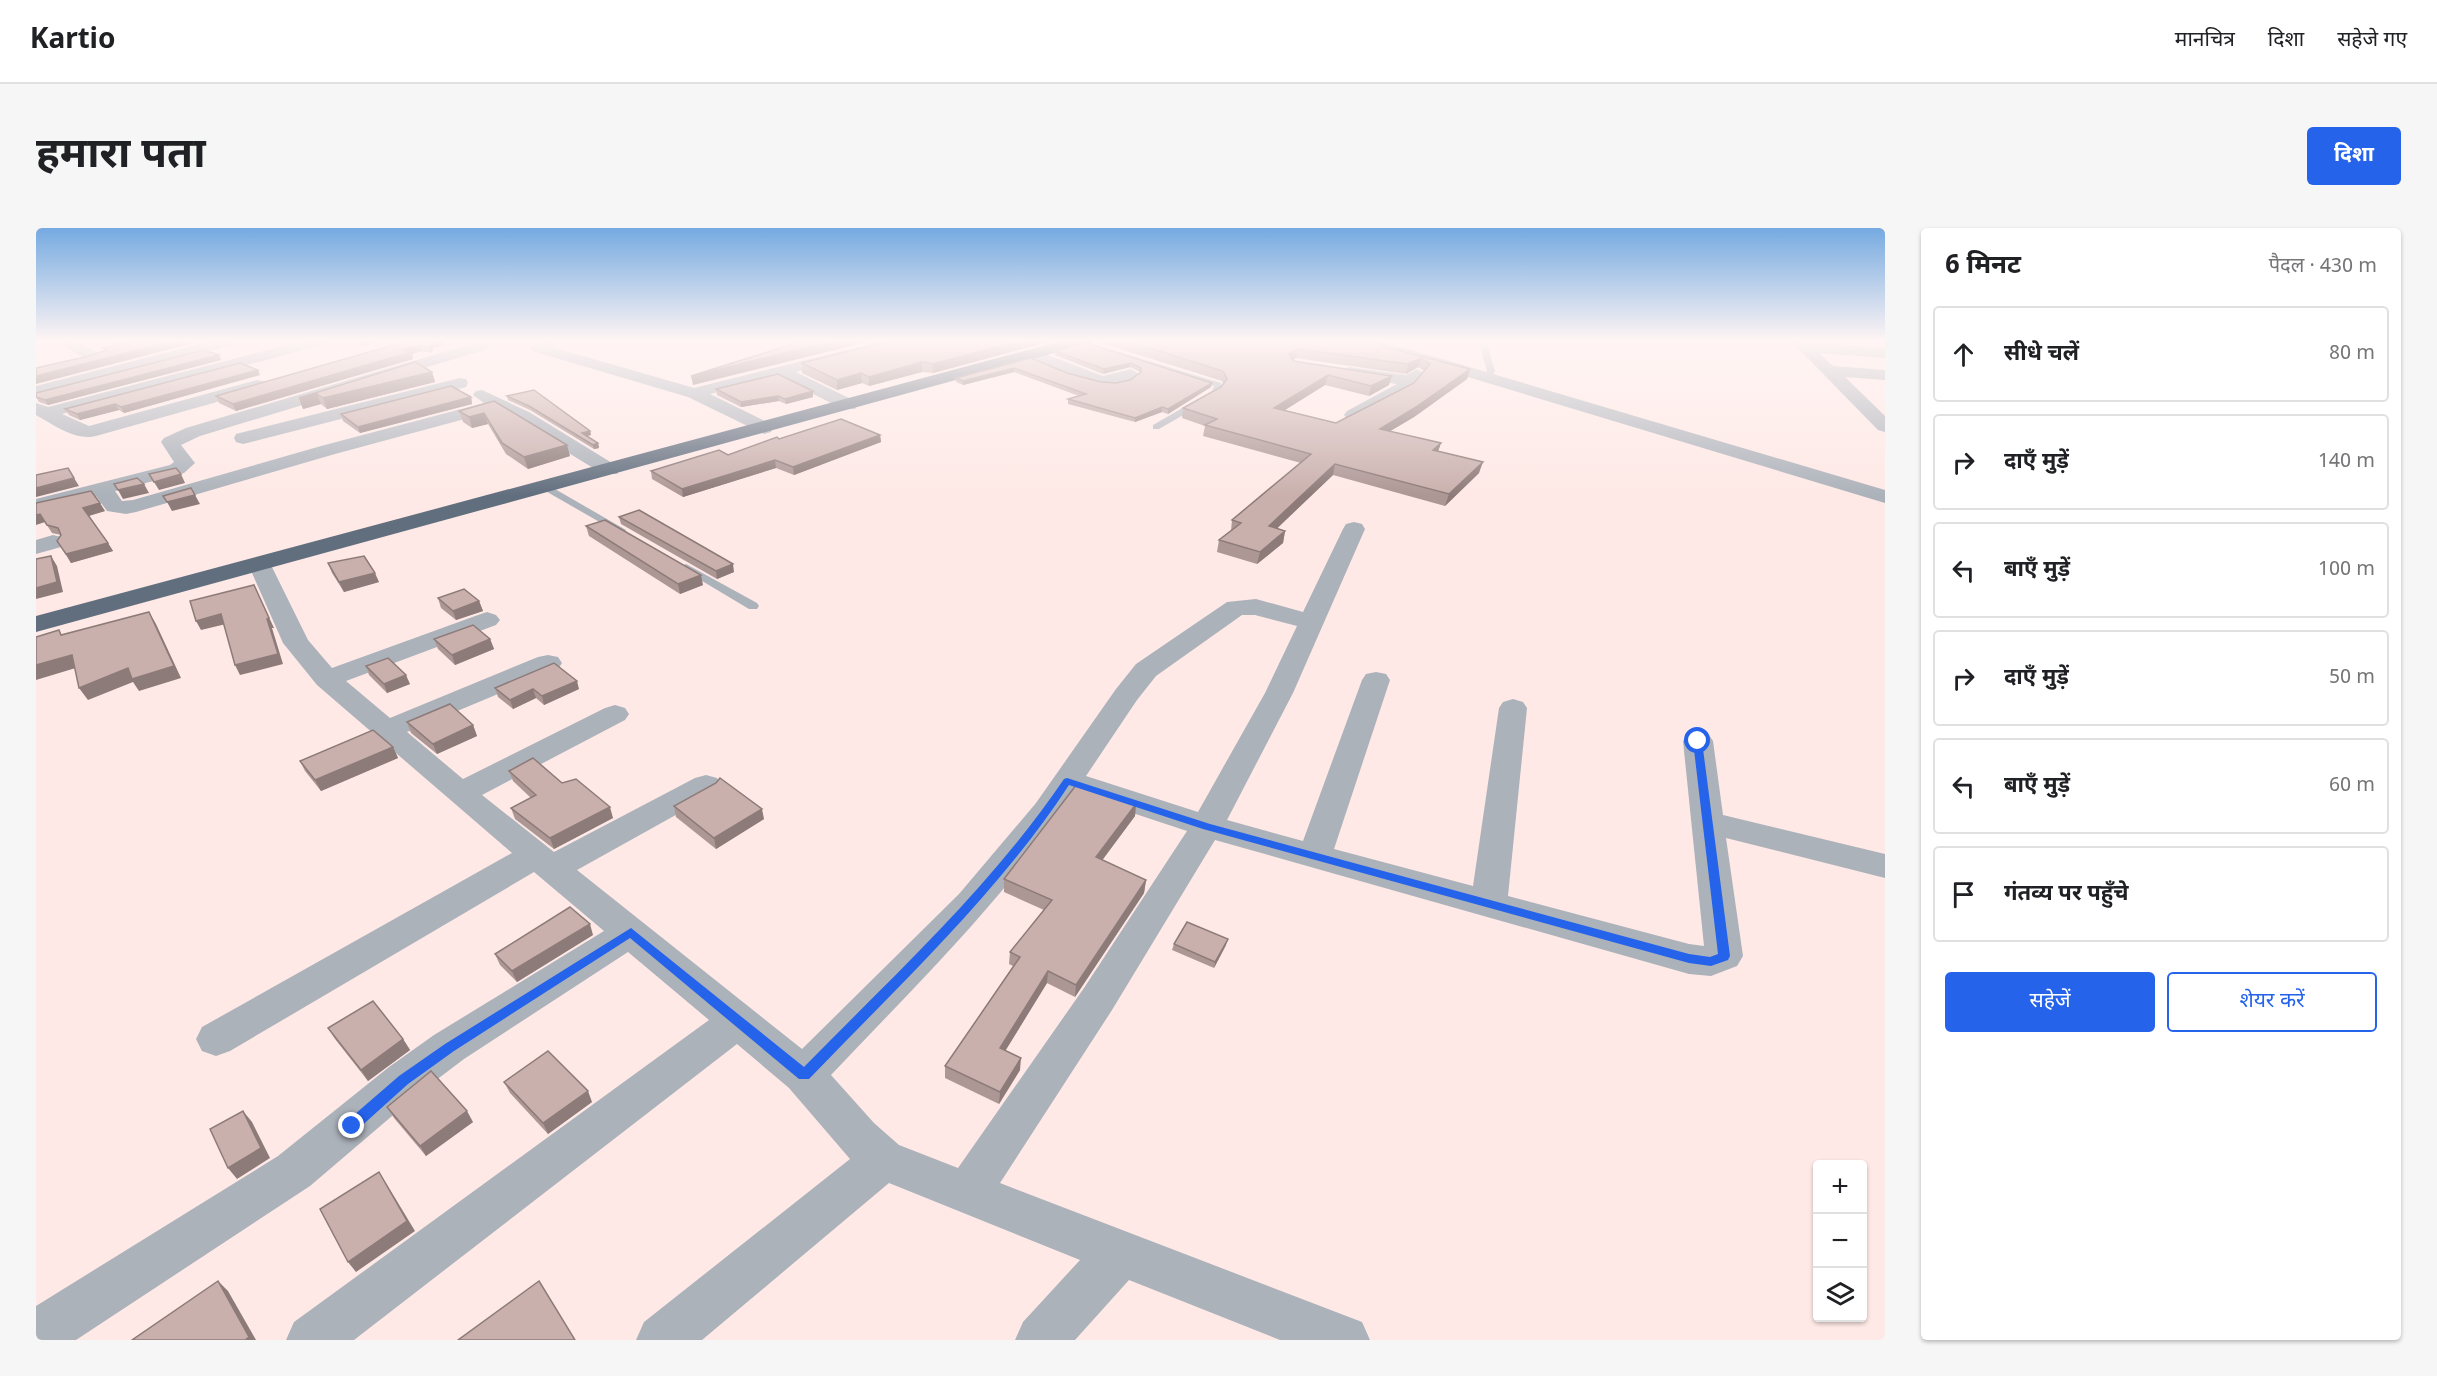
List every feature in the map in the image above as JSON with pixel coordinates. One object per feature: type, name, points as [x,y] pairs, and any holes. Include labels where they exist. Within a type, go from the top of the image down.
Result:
[{"type":"highway","points":[[36,624],[896,392]]},
{"type":"street","points":[[41,411],[118,392]]},
{"type":"street","points":[[41,411],[89,432],[231,392]]},
{"type":"street","points":[[36,505],[177,469],[185,463],[171,445],[171,442],[177,438],[328,392]]},
{"type":"street","points":[[223,443],[425,392]]},
{"type":"street","points":[[477,392],[610,470]]},
{"type":"street","points":[[690,392],[764,428]]},
{"type":"street","points":[[694,393],[699,392]]},
{"type":"street","points":[[822,392],[849,405]]},
{"type":"street","points":[[1353,415],[1395,392]]},
{"type":"street","points":[[1533,392],[1885,497]]},
{"type":"street","points":[[1850,392],[1885,426]]},
{"type":"street","points":[[102,489],[115,506],[126,508],[136,506],[328,450],[501,404]]},
{"type":"street","points":[[178,454],[201,448]]},
{"type":"street","points":[[968,1193],[1098,999],[1207,826],[1279,693],[1354,529]]},
{"type":"street","points":[[260,564],[296,643],[327,679],[460,793],[804,1075],[858,1137],[883,1160],[1344,1340]]},
{"type":"street","points":[[804,1075],[972,903],[1047,812],[1126,695],[1146,670],[1236,607],[1256,607],[1311,622]]},
{"type":"street","points":[[327,679],[487,621]]},
{"type":"street","points":[[388,729],[548,663]]},
{"type":"street","points":[[1315,855],[1376,680]]},
{"type":"street","points":[[1489,903],[1513,708]]},
{"type":"street","points":[[460,793],[615,714]]},
{"type":"street","points":[[1067,781],[1207,826],[1689,958],[1711,962],[1724,956],[1698,741]]},
{"type":"street","points":[[216,1039],[544,861],[706,785]]},
{"type":"street","points":[[1707,822],[1885,866]]},
{"type":"street","points":[[36,1336],[294,1171],[404,1080],[449,1047],[631,932]]},
{"type":"street","points":[[312,1340],[738,1021]]},
{"type":"street","points":[[662,1340],[883,1160]]},
{"type":"street","points":[[1041,1340],[1120,1253]]},
{"type":"lane","points":[[1156,427],[1216,392]]},
{"type":"lane","points":[[545,487],[628,534]]},
{"type":"lane","points":[[680,564],[753,606]]},
{"type":"building","points":[[76,392],[45,400],[36,397],[36,393]]},
{"type":"building","points":[[130,392],[177,392],[121,407],[115,404],[77,414],[65,409]]},
{"type":"building","points":[[230,392],[274,392],[233,404],[216,396]]},
{"type":"building","points":[[319,392],[349,392],[323,398],[317,394],[299,398]]},
{"type":"building","points":[[428,392],[462,392],[471,397],[358,427],[341,414]]},
{"type":"building","points":[[537,392],[590,431],[582,433],[598,443],[593,445],[529,406],[507,396]]},
{"type":"building","points":[[722,392],[810,392],[785,399],[778,396],[741,402]]},
{"type":"building","points":[[1080,392],[1197,392],[1168,409],[1162,407],[1135,418],[1068,399],[1086,394]]},
{"type":"building","points":[[1212,392],[1300,392],[1274,408],[1336,423],[1397,392],[1437,392],[1380,429],[1441,443],[1433,450],[1483,462],[1449,494],[1335,464],[1269,526],[1285,531],[1260,552],[1219,540],[1241,523],[1232,520],[1311,454],[1205,425],[1217,419],[1183,408]]},
{"type":"building","points":[[494,401],[567,445],[524,457],[502,443],[484,413],[469,417],[459,411]]},
{"type":"building","points":[[841,419],[880,435],[793,467],[775,460],[682,489],[651,471],[719,450],[728,455],[777,437],[779,439]]},
{"type":"building","points":[[68,468],[74,478],[36,488],[36,475]]},
{"type":"building","points":[[176,468],[181,474],[154,482],[149,474]]},
{"type":"building","points":[[137,478],[144,484],[118,490],[114,484]]},
{"type":"building","points":[[191,488],[195,495],[167,502],[163,496]]},
{"type":"building","points":[[91,491],[100,503],[83,508],[108,543],[66,554],[57,541],[61,535],[58,528],[47,525],[40,514],[36,515],[36,503]]},
{"type":"building","points":[[639,510],[733,564],[716,571],[619,517]]},
{"type":"building","points":[[605,520],[701,575],[678,584],[586,526]]},
{"type":"building","points":[[51,556],[57,582],[36,588],[36,559]]},
{"type":"building","points":[[364,556],[375,573],[339,582],[328,563]]},
{"type":"building","points":[[254,585],[269,618],[267,619],[278,654],[235,665],[221,614],[196,621],[190,601]]},
{"type":"building","points":[[464,589],[479,601],[453,611],[438,598]]},
{"type":"building","points":[[149,612],[174,666],[132,679],[128,668],[79,688],[72,655],[36,665],[36,637],[59,630],[61,635]]},
{"type":"building","points":[[473,625],[490,639],[452,655],[434,639]]},
{"type":"building","points":[[388,658],[406,675],[384,684],[366,666]]},
{"type":"building","points":[[554,663],[577,681],[542,696],[533,689],[510,700],[495,688]]},
{"type":"building","points":[[450,704],[473,725],[433,744],[407,722]]},
{"type":"building","points":[[373,730],[393,747],[315,780],[300,761]]},
{"type":"building","points":[[533,758],[562,783],[576,779],[610,807],[550,838],[511,808],[536,795],[509,771]]},
{"type":"building","points":[[720,778],[762,809],[714,838],[674,806],[716,783]]},
{"type":"building","points":[[1077,784],[1136,804],[1096,857],[1146,880],[1076,985],[1048,971],[1000,1048],[1021,1058],[1000,1092],[945,1066],[1020,957],[1010,952],[1052,900],[1004,879]]},
{"type":"building","points":[[570,907],[590,924],[512,971],[495,954]]},
{"type":"building","points":[[1187,922],[1228,939],[1215,962],[1174,944]]},
{"type":"building","points":[[373,1001],[403,1039],[361,1070],[328,1028]]},
{"type":"building","points":[[548,1051],[588,1091],[543,1123],[504,1082]]},
{"type":"building","points":[[431,1071],[467,1111],[420,1146],[387,1107]]},
{"type":"building","points":[[243,1111],[261,1148],[228,1168],[210,1129]]},
{"type":"building","points":[[379,1172],[407,1221],[348,1262],[320,1209]]},
{"type":"building","points":[[218,1281],[249,1337],[245,1340],[132,1340]]},
{"type":"building","points":[[539,1281],[575,1340],[458,1340]]},
{"type":"route","points":[[352,1126],[404,1080],[449,1047],[631,932],[804,1075],[972,903],[1047,812],[1067,781],[1207,826],[1689,958],[1711,962],[1724,956],[1698,741]]}]
